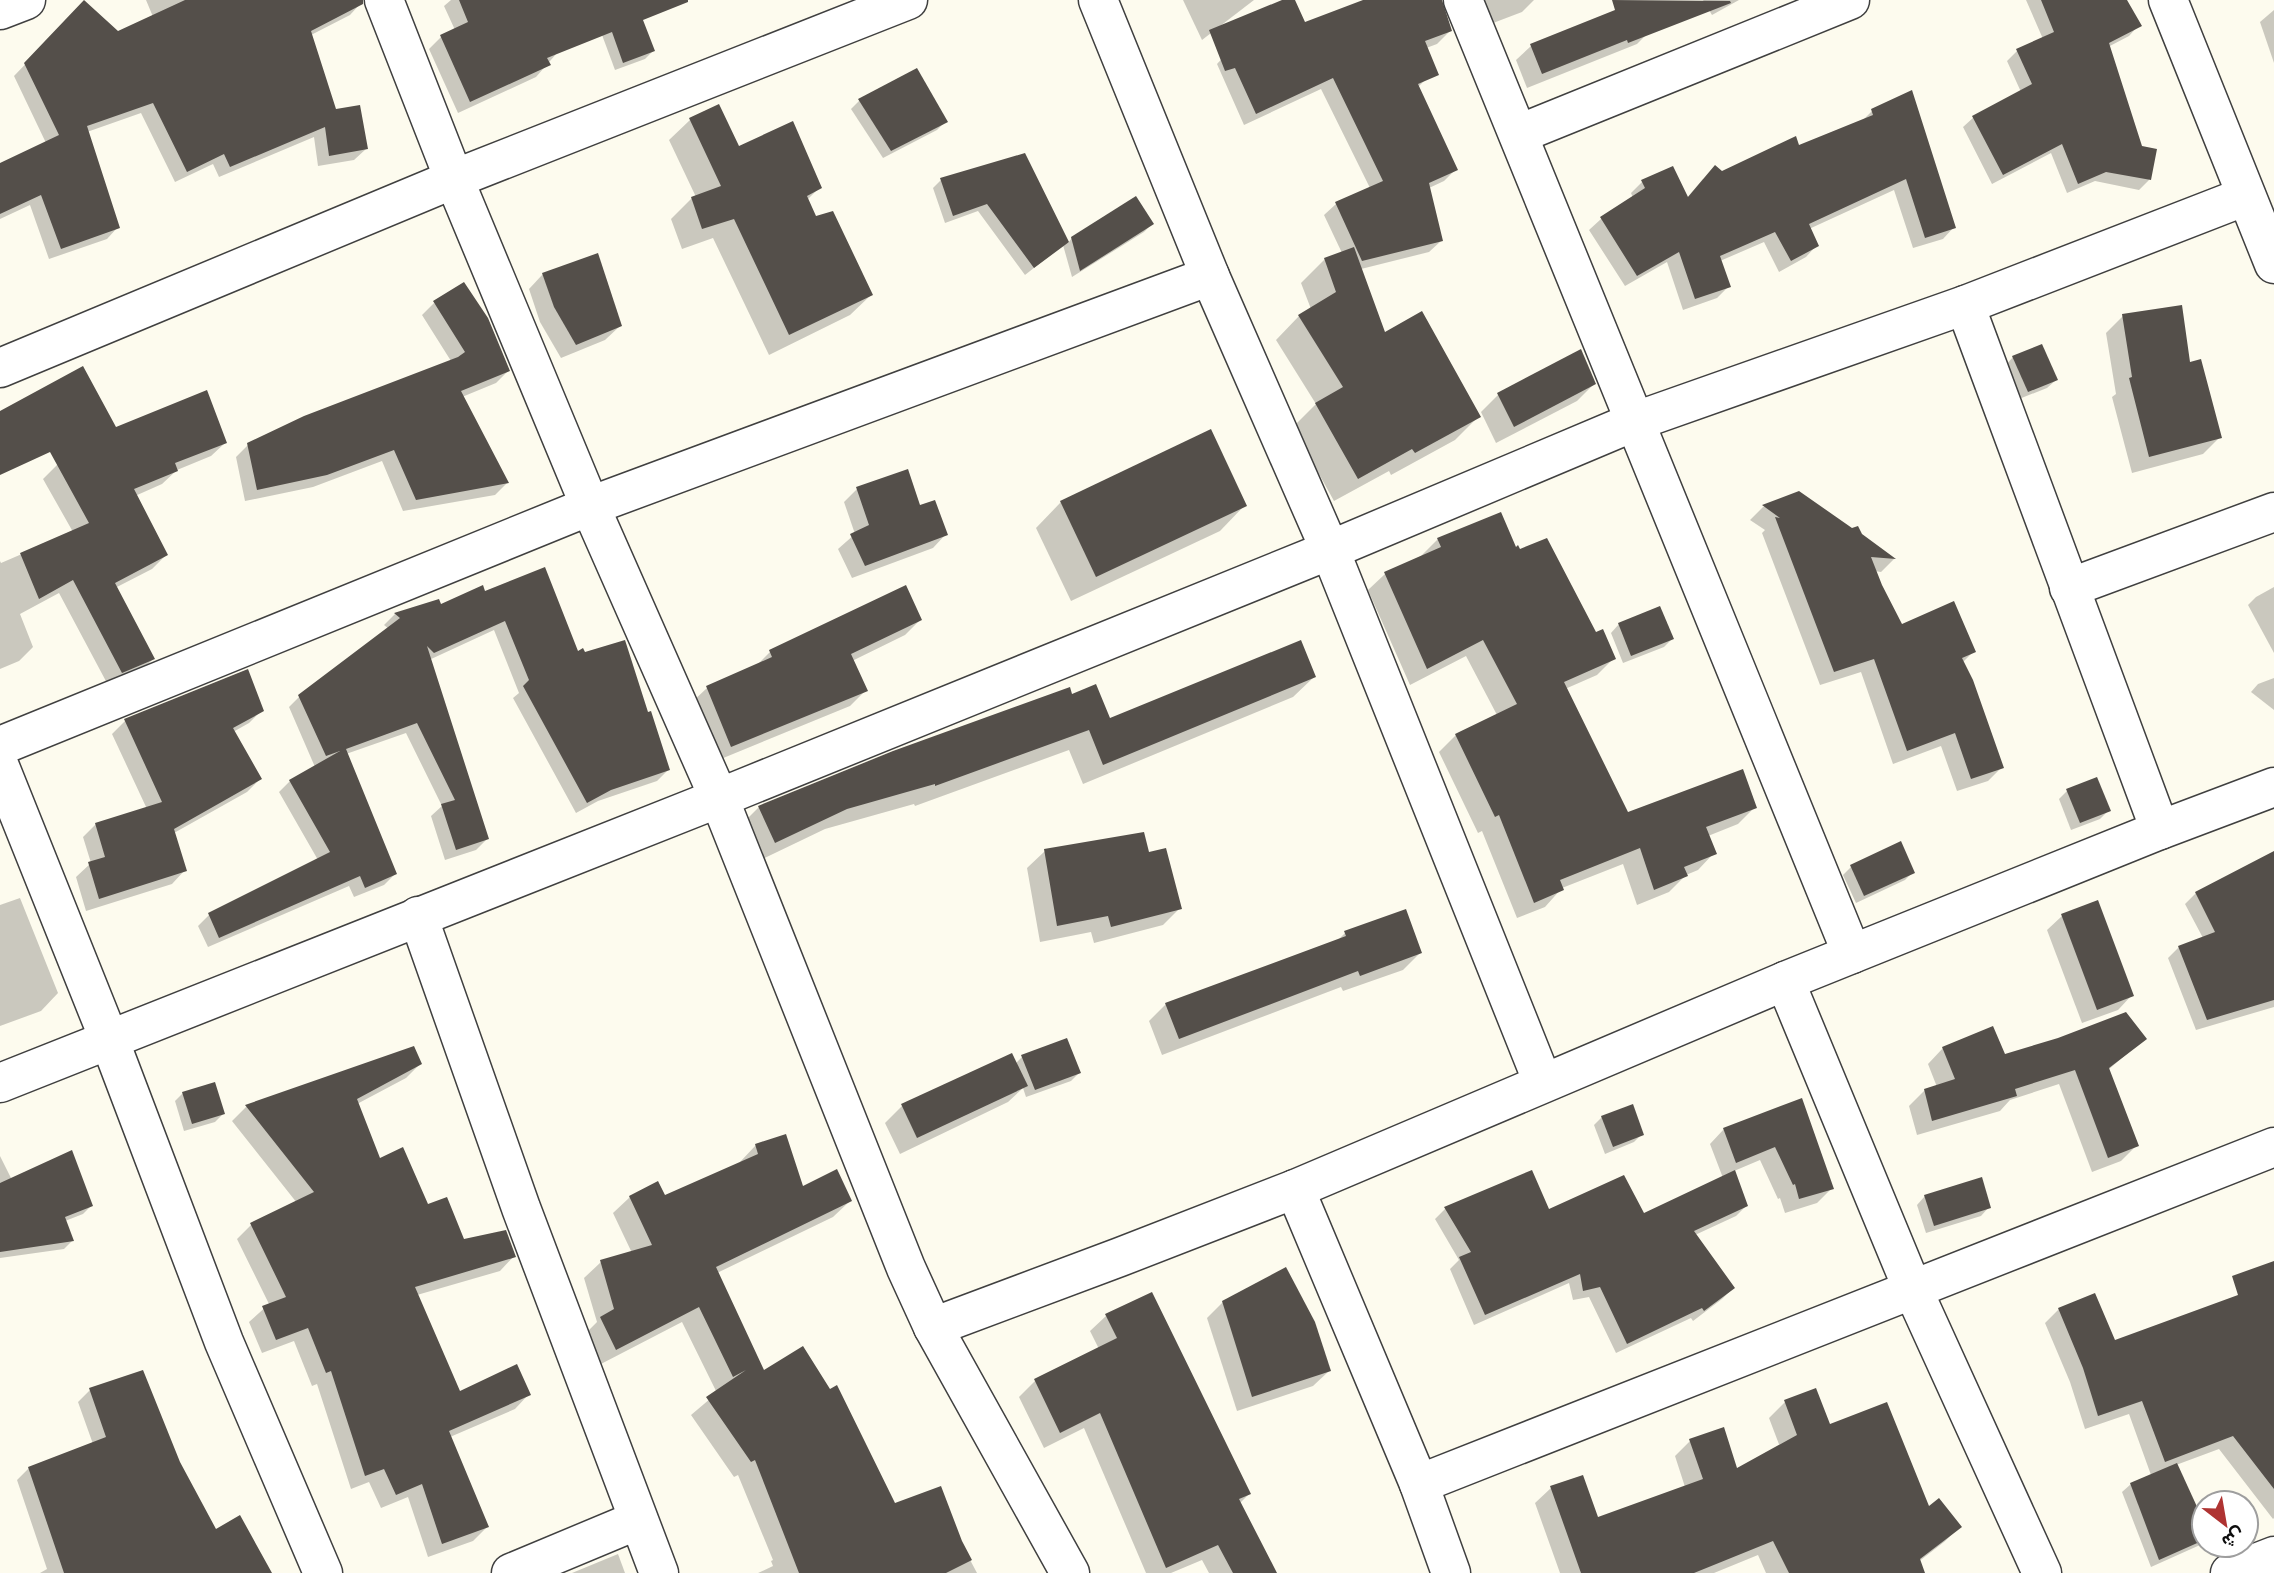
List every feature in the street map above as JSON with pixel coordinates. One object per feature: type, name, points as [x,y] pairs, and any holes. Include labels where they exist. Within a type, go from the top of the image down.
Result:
[{"type":"street","points":[[383,0],[590,506],[719,798],[906,1268],[933,1327],[1070,1573]]},
{"type":"street","points":[[0,368],[454,179],[908,0]]},
{"type":"street","points":[[1098,0],[1210,276],[1330,550],[1543,1083]]},
{"type":"street","points":[[1463,0],[1852,954]]},
{"type":"street","points":[[1519,134],[1850,0]]},
{"type":"street","points":[[2168,0],[2274,264]]},
{"type":"street","points":[[0,1083],[719,798],[1330,550],[1636,421],[1965,305],[2246,196]]},
{"type":"street","points":[[0,746],[590,506],[1210,276]]},
{"type":"street","points":[[1965,305],[2160,830]]},
{"type":"street","points":[[2069,589],[2274,512]]},
{"type":"street","points":[[0,766],[109,1039],[224,1342],[323,1573]]},
{"type":"street","points":[[933,1327],[1295,1189],[1785,981],[2274,787]]},
{"type":"street","points":[[418,916],[521,1208],[659,1573]]},
{"type":"street","points":[[1785,981],[1913,1290],[2042,1573]]},
{"type":"street","points":[[1419,1484],[2274,1147]]},
{"type":"street","points":[[1295,1189],[1419,1484],[1451,1573]]},
{"type":"street","points":[[511,1573],[638,1520]]},
{"type":"street","points":[[2230,1573],[2274,1556]]},
{"type":"building","points":[[84,0],[118,31],[185,0],[363,0],[363,4],[311,31],[336,109],[360,105],[368,149],[329,156],[325,127],[230,167],[224,154],[187,172],[153,103],[87,126],[120,228],[61,249],[41,195],[0,214],[0,163],[59,135],[24,63]]},
{"type":"building","points":[[459,0],[688,2],[643,20],[655,51],[623,63],[612,32],[547,58],[551,65],[470,102],[440,35],[468,22]]},
{"type":"building","points":[[1282,0],[1295,0],[1305,22],[1363,0],[1442,0],[1452,31],[1425,41],[1439,75],[1418,84],[1458,170],[1429,183],[1443,241],[1362,261],[1335,202],[1383,181],[1333,78],[1256,114],[1235,68],[1225,71],[1209,30]]},
{"type":"building","points":[[1612,0],[1731,3],[1542,74],[1530,44],[1615,10]]},
{"type":"building","points":[[2041,0],[2127,0],[2142,26],[2109,43],[2142,146],[2157,149],[2151,180],[2106,172],[2078,184],[2062,144],[2003,175],[1972,116],[2032,84],[2016,49],[2054,32]]},
{"type":"building","points":[[917,68],[948,122],[891,151],[858,99]]},
{"type":"building","points":[[1912,90],[1956,228],[1925,238],[1906,179],[1809,224],[1819,246],[1791,261],[1775,232],[1720,256],[1731,287],[1695,299],[1679,252],[1637,276],[1600,217],[1645,188],[1641,180],[1673,166],[1688,197],[1715,165],[1722,171],[1796,136],[1799,145],[1873,115],[1871,109]]},
{"type":"building","points":[[719,104],[739,146],[793,121],[822,188],[807,196],[816,216],[833,211],[873,295],[789,335],[734,219],[702,229],[691,197],[721,186],[689,118]]},
{"type":"building","points":[[1025,153],[1069,242],[1034,268],[987,204],[953,216],[940,178]]},
{"type":"building","points":[[1136,196],[1154,224],[1080,271],[1071,237]]},
{"type":"building","points":[[1354,247],[1385,332],[1422,311],[1481,417],[1415,453],[1412,449],[1358,479],[1315,403],[1343,387],[1298,315],[1336,292],[1324,258]]},
{"type":"building","points":[[598,253],[622,326],[576,345],[554,307],[542,273]]},
{"type":"building","points":[[464,282],[488,318],[510,371],[461,391],[509,483],[416,500],[394,450],[327,475],[257,490],[247,443],[304,416],[465,352],[433,301]]},
{"type":"building","points":[[2182,305],[2190,362],[2201,359],[2222,438],[2149,457],[2129,378],[2132,377],[2122,314]]},
{"type":"building","points":[[2042,344],[2058,380],[2028,392],[2012,356]]},
{"type":"building","points":[[1581,349],[1596,384],[1514,427],[1497,393]]},
{"type":"building","points":[[83,366],[116,427],[207,390],[227,443],[175,463],[178,471],[134,489],[168,555],[115,583],[155,659],[122,673],[73,580],[39,599],[20,553],[89,523],[50,452],[0,475],[0,411]]},
{"type":"building","points":[[1211,429],[1247,506],[1096,577],[1060,501]]},
{"type":"building","points":[[908,469],[920,505],[935,500],[948,535],[865,566],[850,534],[869,525],[856,487]]},
{"type":"building","points":[[1799,491],[1852,528],[1858,526],[1862,534],[1896,559],[1871,557],[1902,624],[1954,601],[1976,652],[1962,658],[1973,680],[2004,768],[1971,779],[1955,733],[1907,751],[1874,659],[1834,672],[1775,517],[1780,518],[1762,505]]},
{"type":"building","points":[[1501,512],[1516,547],[1518,545],[1520,549],[1547,538],[1596,632],[1603,629],[1616,659],[1564,682],[1628,812],[1743,769],[1757,808],[1706,827],[1717,854],[1684,867],[1688,876],[1654,890],[1640,848],[1560,880],[1564,890],[1534,903],[1499,815],[1495,817],[1455,734],[1517,704],[1483,640],[1427,669],[1384,572],[1441,547],[1437,538]]},
{"type":"building","points":[[545,567],[578,651],[583,648],[585,652],[625,640],[670,770],[611,790],[587,803],[523,686],[529,680],[505,621],[434,653],[427,646],[489,839],[456,850],[441,804],[455,800],[417,723],[346,749],[397,874],[365,888],[360,876],[219,938],[208,913],[330,852],[289,780],[340,751],[326,756],[298,695],[400,618],[394,613],[439,599],[441,604],[483,585],[485,591]]},
{"type":"building","points":[[906,585],[922,620],[851,654],[868,691],[731,747],[706,686],[772,657],[769,650]]},
{"type":"building","points":[[1660,606],[1674,639],[1631,656],[1618,623]]},
{"type":"building","points":[[1301,640],[1316,677],[1103,765],[1089,730],[935,786],[847,809],[775,843],[758,806],[893,751],[1070,687],[1072,694],[1096,684],[1110,718]]},
{"type":"building","points":[[248,669],[264,711],[233,728],[262,779],[174,829],[187,871],[99,899],[88,862],[105,857],[95,823],[162,802],[124,719]]},
{"type":"building","points":[[2097,777],[2111,811],[2080,823],[2066,789]]},
{"type":"building","points":[[1144,832],[1149,852],[1166,848],[1182,909],[1111,927],[1108,916],[1057,926],[1044,849]]},
{"type":"building","points":[[1901,841],[1915,873],[1864,896],[1850,865]]},
{"type":"building","points":[[2274,851],[2274,1000],[2207,1020],[2178,946],[2215,932],[2195,892]]},
{"type":"building","points":[[2098,900],[2134,996],[2097,1010],[2061,914]]},
{"type":"building","points":[[1406,909],[1422,953],[1360,976],[1358,971],[1179,1039],[1165,1003],[1346,936],[1344,931]]},
{"type":"building","points":[[2126,1012],[2147,1039],[2109,1068],[2139,1146],[2108,1158],[2075,1070],[2015,1089],[2017,1096],[1932,1121],[1924,1089],[1955,1079],[1942,1047],[1993,1026],[2005,1054],[2058,1038]]},
{"type":"building","points":[[1067,1038],[1081,1073],[1035,1090],[1021,1055]]},
{"type":"building","points":[[414,1046],[422,1064],[357,1099],[380,1158],[403,1147],[428,1204],[447,1197],[464,1239],[506,1230],[516,1257],[415,1287],[460,1391],[517,1364],[531,1395],[449,1431],[489,1527],[442,1544],[422,1484],[396,1495],[384,1469],[365,1476],[331,1371],[326,1373],[308,1328],[276,1340],[262,1306],[286,1297],[250,1223],[314,1192],[245,1105]]},
{"type":"building","points":[[1012,1053],[1028,1086],[917,1138],[901,1104]]},
{"type":"building","points":[[215,1082],[225,1114],[192,1124],[182,1092]]},
{"type":"building","points":[[1802,1098],[1834,1189],[1799,1199],[1795,1184],[1793,1185],[1775,1147],[1736,1163],[1723,1128]]},
{"type":"building","points":[[1633,1104],[1644,1135],[1613,1147],[1601,1116]]},
{"type":"building","points":[[786,1134],[803,1186],[837,1169],[852,1201],[716,1267],[764,1370],[803,1346],[830,1389],[837,1385],[895,1503],[941,1486],[972,1560],[946,1573],[799,1573],[755,1460],[751,1462],[706,1397],[746,1370],[733,1377],[699,1307],[616,1350],[600,1317],[614,1309],[600,1260],[652,1245],[629,1196],[658,1181],[665,1195],[758,1154],[755,1144]]},
{"type":"building","points":[[72,1150],[93,1206],[65,1217],[74,1241],[0,1252],[0,1183]]},
{"type":"building","points":[[1532,1170],[1549,1209],[1624,1175],[1644,1213],[1735,1170],[1748,1206],[1694,1231],[1735,1288],[1704,1311],[1702,1308],[1627,1344],[1600,1287],[1583,1291],[1580,1274],[1485,1315],[1459,1257],[1471,1252],[1444,1207]]},
{"type":"building","points":[[1982,1177],[1991,1208],[1934,1226],[1924,1195]]},
{"type":"building","points":[[2274,1261],[2274,1489],[2233,1436],[2165,1462],[2142,1401],[2098,1416],[2083,1368],[2058,1308],[2095,1293],[2115,1340],[2238,1295],[2232,1276]]},
{"type":"building","points":[[1286,1267],[1315,1322],[1331,1371],[1252,1397],[1222,1301]]},
{"type":"building","points":[[1152,1292],[1251,1494],[1239,1499],[1277,1573],[1233,1573],[1218,1545],[1166,1568],[1100,1413],[1060,1433],[1034,1379],[1117,1338],[1105,1314]]},
{"type":"building","points":[[143,1370],[180,1462],[216,1529],[240,1515],[272,1573],[64,1573],[28,1467],[106,1437],[89,1388]]},
{"type":"building","points":[[1816,1388],[1830,1424],[1887,1402],[1929,1506],[1939,1498],[1962,1527],[1920,1559],[1925,1573],[1789,1573],[1773,1541],[1694,1573],[1581,1573],[1550,1486],[1583,1475],[1598,1517],[1703,1479],[1689,1439],[1724,1427],[1737,1468],[1797,1435],[1784,1400]]},
{"type":"building","points":[[2177,1463],[2190,1491],[2190,1546],[2159,1560],[2130,1483]]}]
